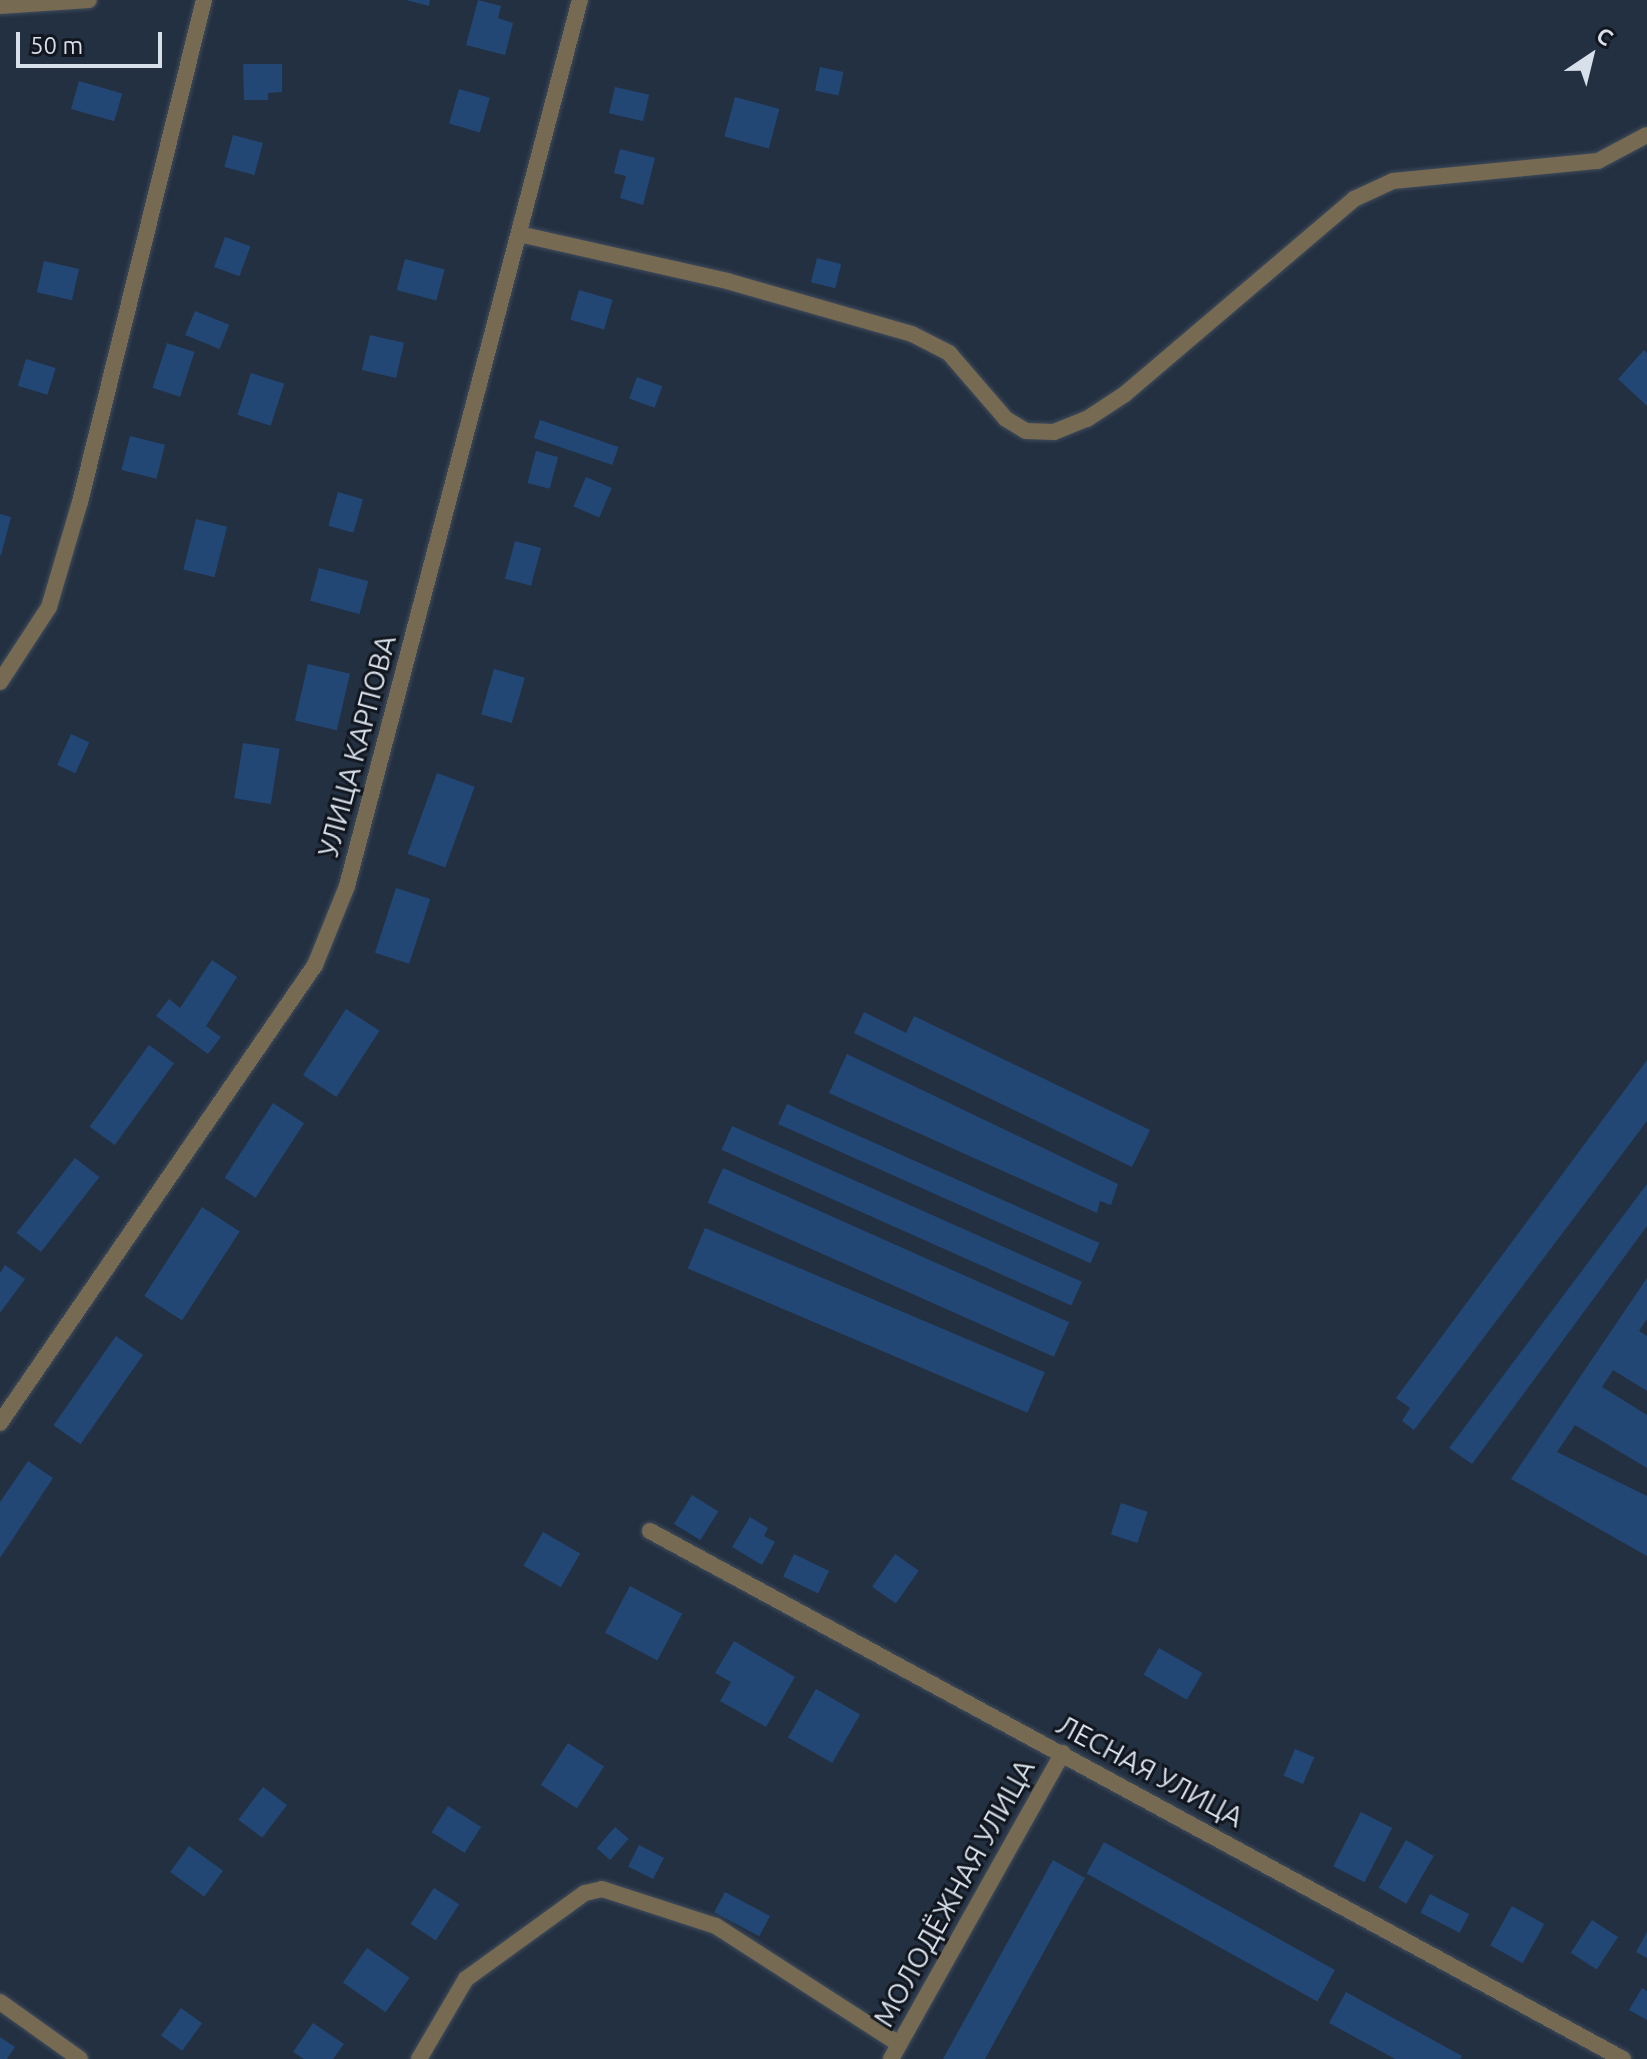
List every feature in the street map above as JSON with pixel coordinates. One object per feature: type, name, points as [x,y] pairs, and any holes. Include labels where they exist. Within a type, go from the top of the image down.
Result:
[{"type":"street","points":[[0,6],[89,0]]},
{"type":"street","points":[[0,682],[49,607],[76,517],[204,0]]},
{"type":"street","name":"УЛИЦА КАРПОВА","points":[[0,1423],[315,965],[347,886],[580,0]]},
{"type":"street","points":[[519,234],[727,281],[912,334],[949,353],[1006,419],[1026,431],[1054,432],[1087,419],[1125,394],[1354,199],[1393,181],[1598,161],[1647,135]]},
{"type":"street","name":"ЛЕСНАЯ УЛИЦА","points":[[650,1531],[1623,2059]]},
{"type":"street","name":"МОЛОДЁЖНАЯ УЛИЦА","points":[[895,2052],[1063,1753]]},
{"type":"street","points":[[419,2059],[466,1979],[585,1893],[602,1889],[716,1926],[895,2052]]},
{"type":"street","points":[[0,2002],[80,2059]]},
{"type":"building","points":[[406,0],[430,0],[429,6]]},
{"type":"building","points":[[478,0],[501,6],[498,18],[513,23],[505,55],[466,45]]},
{"type":"building","points":[[243,64],[282,64],[282,92],[268,93],[268,100],[244,100]]},
{"type":"building","points":[[820,67],[843,72],[838,95],[815,90]]},
{"type":"building","points":[[79,81],[122,93],[114,121],[71,109]]},
{"type":"building","points":[[615,87],[649,95],[643,121],[609,113]]},
{"type":"building","points":[[459,89],[490,98],[480,132],[449,124]]},
{"type":"building","points":[[735,97],[779,109],[769,149],[724,137]]},
{"type":"building","points":[[233,135],[263,143],[254,175],[224,167]]},
{"type":"building","points":[[620,149],[655,158],[643,205],[620,198],[626,176],[614,173]]},
{"type":"building","points":[[225,237],[250,246],[239,276],[214,267]]},
{"type":"building","points":[[817,258],[841,264],[835,288],[811,282]]},
{"type":"building","points":[[405,259],[445,270],[436,301],[397,290]]},
{"type":"building","points":[[44,261],[79,269],[72,300],[37,292]]},
{"type":"building","points":[[579,290],[613,300],[604,329],[570,320]]},
{"type":"building","points":[[195,311],[229,325],[220,349],[185,335]]},
{"type":"building","points":[[370,335],[404,343],[396,378],[362,370]]},
{"type":"building","points":[[167,343],[195,352],[180,397],[152,388]]},
{"type":"building","points":[[1644,350],[1647,353],[1647,406],[1618,379]]},
{"type":"building","points":[[26,359],[56,368],[47,395],[18,386]]},
{"type":"building","points":[[251,373],[284,384],[271,426],[237,415]]},
{"type":"building","points":[[637,377],[662,386],[655,408],[629,399]]},
{"type":"building","points":[[540,420],[618,447],[612,465],[534,438]]},
{"type":"building","points":[[130,436],[165,445],[156,479],[122,470]]},
{"type":"building","points":[[536,451],[558,457],[550,489],[527,483]]},
{"type":"building","points":[[586,477],[612,488],[599,517],[573,506]]},
{"type":"building","points":[[338,492],[363,499],[353,533],[328,526]]},
{"type":"building","points":[[0,514],[11,517],[1,555],[0,555]]},
{"type":"building","points":[[196,519],[227,527],[214,577],[183,569]]},
{"type":"building","points":[[515,541],[541,548],[531,586],[505,579]]},
{"type":"building","points":[[319,568],[368,581],[359,614],[310,601]]},
{"type":"building","points":[[308,664],[350,674],[337,730],[295,721]]},
{"type":"building","points":[[494,669],[525,678],[512,723],[481,714]]},
{"type":"building","points":[[71,734],[89,742],[75,773],[57,765]]},
{"type":"building","points":[[243,743],[280,749],[271,804],[234,798]]},
{"type":"building","points":[[437,773],[475,787],[445,867],[408,854]]},
{"type":"building","points":[[396,888],[430,899],[409,964],[375,953]]},
{"type":"building","points":[[212,960],[237,977],[206,1026],[221,1037],[208,1054],[156,1016],[169,999],[180,1008]]},
{"type":"building","points":[[346,1009],[380,1031],[337,1097],[303,1075]]},
{"type":"building","points":[[864,1012],[906,1033],[914,1016],[1150,1130],[1132,1167],[854,1033]]},
{"type":"building","points":[[149,1045],[174,1063],[115,1145],[90,1127]]},
{"type":"building","points":[[847,1054],[1118,1184],[1111,1205],[1100,1201],[1097,1213],[829,1093]]},
{"type":"building","points":[[1647,1060],[1647,1121],[1414,1430],[1402,1421],[1410,1408],[1396,1398]]},
{"type":"building","points":[[273,1103],[304,1123],[256,1198],[225,1178]]},
{"type":"building","points":[[787,1104],[1099,1243],[1090,1263],[778,1124]]},
{"type":"building","points":[[732,1126],[1082,1282],[1071,1306],[721,1150]]},
{"type":"building","points":[[75,1158],[99,1177],[41,1252],[17,1233]]},
{"type":"building","points":[[723,1168],[1069,1322],[1054,1357],[708,1203]]},
{"type":"building","points":[[1647,1184],[1647,1226],[1472,1464],[1449,1448]]},
{"type":"building","points":[[202,1207],[240,1232],[182,1320],[144,1296]]},
{"type":"building","points":[[705,1228],[1045,1372],[1027,1413],[688,1269]]},
{"type":"building","points":[[5,1265],[25,1279],[0,1313],[0,1273]]},
{"type":"building","points":[[1647,1278],[1647,1319],[1639,1331],[1647,1336],[1647,1391],[1613,1370],[1602,1387],[1647,1415],[1647,1468],[1575,1425],[1557,1452],[1647,1496],[1647,1556],[1511,1479]]},
{"type":"building","points":[[116,1336],[143,1355],[81,1444],[53,1425]]},
{"type":"building","points":[[28,1461],[53,1478],[0,1558],[0,1502]]},
{"type":"building","points":[[692,1495],[718,1511],[700,1540],[674,1524]]},
{"type":"building","points":[[1121,1503],[1148,1512],[1137,1543],[1111,1534]]},
{"type":"building","points":[[750,1517],[768,1528],[764,1536],[775,1542],[762,1565],[732,1547]]},
{"type":"building","points":[[543,1532],[580,1554],[561,1587],[524,1566]]},
{"type":"building","points":[[794,1554],[829,1571],[818,1594],[783,1576]]},
{"type":"building","points":[[895,1554],[919,1571],[896,1603],[872,1587]]},
{"type":"building","points":[[630,1586],[682,1614],[657,1660],[605,1633]]},
{"type":"building","points":[[734,1641],[795,1677],[766,1727],[720,1701],[731,1682],[715,1673]]},
{"type":"building","points":[[1159,1648],[1202,1673],[1187,1700],[1144,1675]]},
{"type":"building","points":[[816,1689],[860,1714],[832,1763],[788,1737]]},
{"type":"building","points":[[568,1743],[604,1766],[577,1808],[541,1785]]},
{"type":"building","points":[[1295,1749],[1314,1757],[1303,1784],[1284,1776]]},
{"type":"building","points":[[263,1787],[287,1805],[262,1838],[238,1820]]},
{"type":"building","points":[[448,1806],[481,1827],[465,1853],[432,1832]]},
{"type":"building","points":[[1361,1812],[1392,1828],[1364,1882],[1333,1866]]},
{"type":"building","points":[[615,1827],[629,1839],[610,1860],[597,1848]]},
{"type":"building","points":[[1406,1840],[1434,1856],[1406,1904],[1378,1888]]},
{"type":"building","points":[[1104,1842],[1335,1970],[1317,2001],[1087,1873]]},
{"type":"building","points":[[639,1845],[664,1858],[653,1879],[628,1866]]},
{"type":"building","points":[[189,1846],[223,1871],[204,1897],[170,1872]]},
{"type":"building","points":[[1053,1860],[1085,1878],[985,2059],[943,2059]]},
{"type":"building","points":[[434,1888],[459,1904],[436,1940],[411,1924]]},
{"type":"building","points":[[725,1892],[770,1916],[759,1936],[714,1912]]},
{"type":"building","points":[[1430,1894],[1469,1914],[1460,1933],[1420,1913]]},
{"type":"building","points":[[1512,1906],[1544,1924],[1523,1963],[1490,1945]]},
{"type":"building","points":[[1592,1920],[1618,1937],[1597,1970],[1571,1953]]},
{"type":"building","points":[[1647,1932],[1647,1958],[1636,1952]]},
{"type":"building","points":[[367,1948],[410,1978],[386,2012],[343,1982]]},
{"type":"building","points":[[1642,1988],[1647,1991],[1647,2020],[1629,2010]]},
{"type":"building","points":[[1346,1992],[1462,2056],[1460,2059],[1395,2059],[1329,2023]]},
{"type":"building","points":[[181,2008],[202,2023],[182,2051],[161,2036]]},
{"type":"building","points":[[313,2023],[344,2044],[333,2059],[304,2059],[293,2052]]},
{"type":"building","points":[[0,2037],[15,2047],[7,2059],[0,2059]]}]
